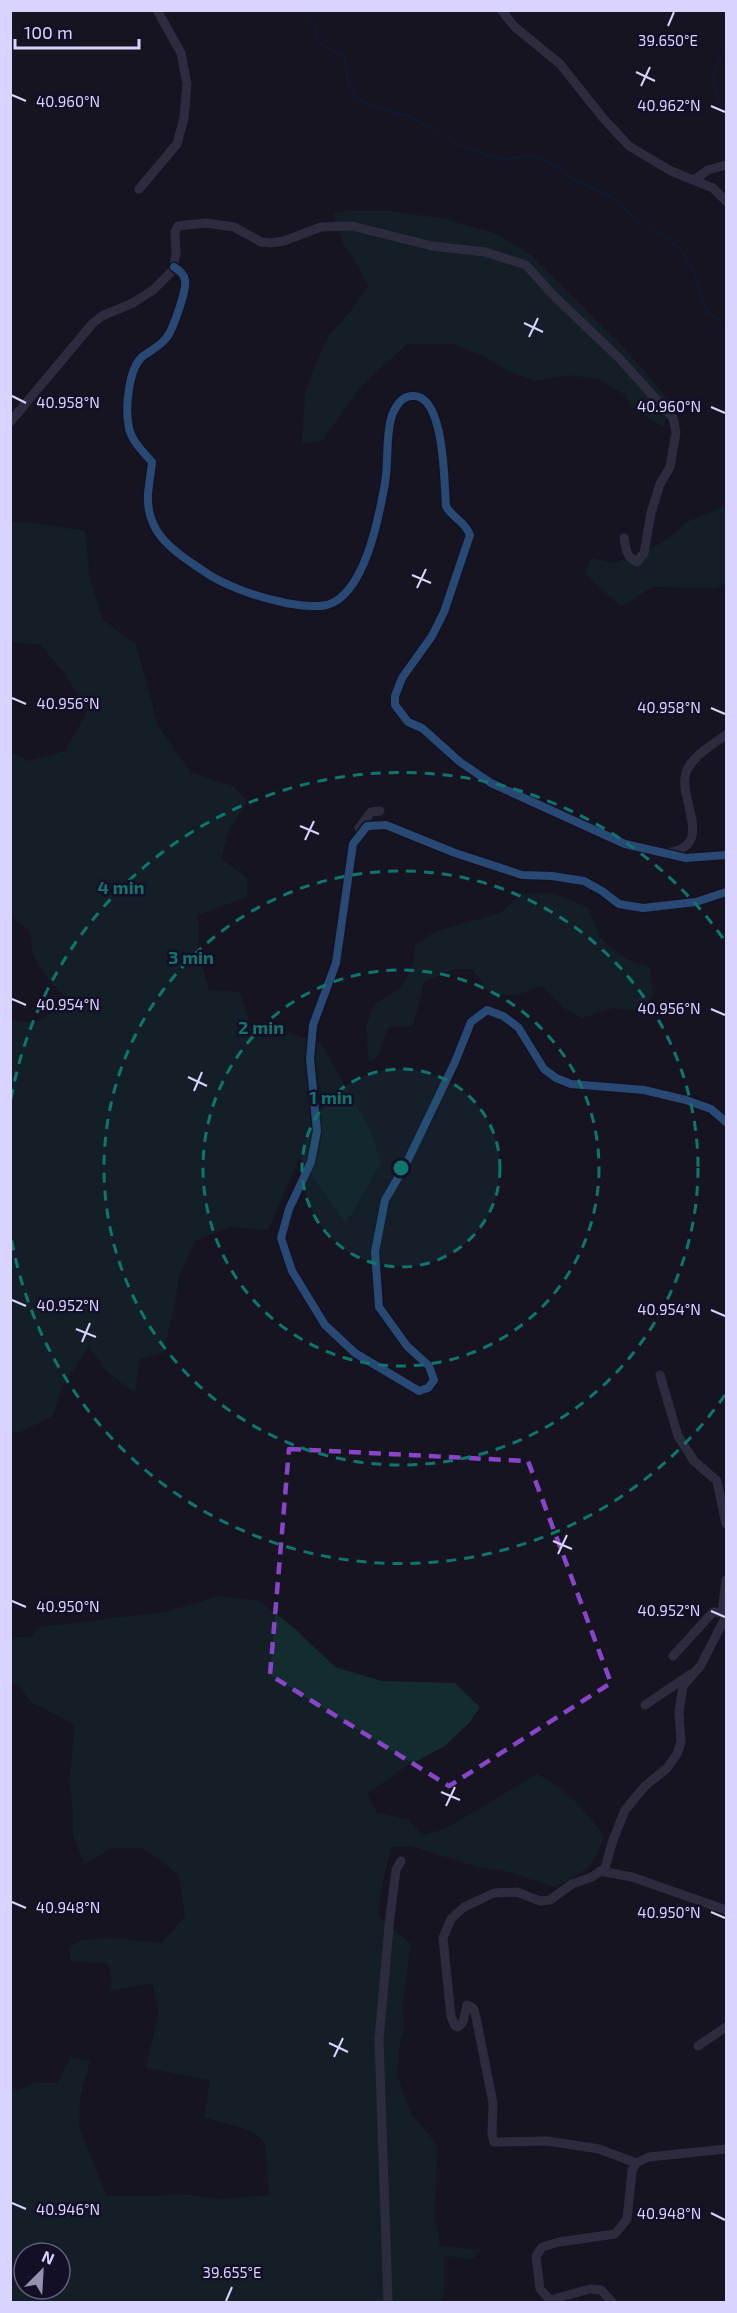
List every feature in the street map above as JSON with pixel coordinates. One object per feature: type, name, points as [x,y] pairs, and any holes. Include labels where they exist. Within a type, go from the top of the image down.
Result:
[{"type":"street","points":[[139,189],[177,144],[184,118],[187,84],[181,53],[157,10]]},
{"type":"street","points":[[501,10],[516,27],[560,64],[603,118],[629,146],[671,171],[712,188],[726,201]]},
{"type":"street","points":[[694,180],[708,170],[726,165]]},
{"type":"street","points":[[10,422],[93,323],[102,316],[134,303],[153,290],[174,267],[175,232],[178,226],[206,223],[234,227],[261,242],[271,243],[284,241],[321,226],[352,226],[432,246],[485,252],[526,265],[553,295],[619,358],[673,418],[676,432],[670,467],[660,484],[651,513],[644,553],[637,562],[627,553],[624,538]]},
{"type":"street","points":[[174,267],[180,270],[186,281],[183,296],[168,336],[156,350],[143,356],[133,368],[129,380],[129,429],[152,462],[148,494],[150,519],[166,545],[207,574],[264,599],[298,605],[327,605],[344,594],[366,561],[385,482],[387,441],[392,417],[398,403],[410,395],[419,396],[429,404],[442,443],[446,506],[450,514],[467,526],[470,535],[444,612],[432,636],[402,678],[395,696],[395,705],[408,722],[422,728],[460,762],[491,783],[625,844],[686,858],[726,855]]},
{"type":"street","points":[[665,853],[680,851],[688,844],[691,836],[693,824],[685,777],[688,768],[713,743],[726,735]]},
{"type":"street","points":[[380,811],[371,812],[356,833],[353,844],[336,963],[313,1025],[310,1059],[317,1131],[311,1162],[289,1209],[281,1238],[292,1271],[326,1325],[355,1353],[419,1391],[428,1388],[434,1380],[429,1366],[407,1346],[379,1307],[375,1252],[385,1200],[405,1166],[471,1022],[487,1010],[503,1016],[518,1027],[544,1069],[556,1078],[571,1084],[644,1090],[686,1100],[711,1109],[726,1122]]},
{"type":"street","points":[[353,844],[367,826],[386,825],[497,868],[522,875],[552,876],[584,881],[619,904],[643,908],[696,902],[726,892]]},
{"type":"street","points":[[660,1375],[678,1436],[694,1461],[717,1481],[726,1524]]},
{"type":"street","points":[[636,2163],[598,2148],[547,2141],[494,2142],[492,2135],[493,2103],[473,2008],[467,2005],[463,2022],[458,2027],[455,2026],[451,2016],[443,1938],[451,1919],[464,1907],[494,1893],[517,1892],[540,1901],[550,1900],[572,1884],[605,1868],[625,1810],[677,1754],[681,1742],[679,1712],[683,1686],[696,1671],[725,1614],[726,1580]]},
{"type":"street","points":[[673,1656],[713,1612],[725,1614]]},
{"type":"street","points":[[645,1705],[682,1678],[696,1671]]},
{"type":"street","points":[[388,2302],[379,2040],[390,1916],[396,1869],[400,1861]]},
{"type":"street","points":[[600,1871],[632,1876],[726,1910]]},
{"type":"street","points":[[698,2046],[726,2027]]},
{"type":"street","points":[[612,2302],[601,2290],[590,2289],[550,2300],[540,2289],[536,2256],[542,2247],[559,2242],[615,2234],[627,2219],[632,2170],[636,2163],[649,2157],[726,2148]]},
{"type":"highlighted area","points":[[289,1449],[528,1461],[611,1683],[449,1786],[270,1675]]},
{"type":"green space","points":[[391,211],[444,219],[494,233],[531,255],[624,348],[671,403],[664,427],[633,409],[625,395],[599,379],[568,375],[536,381],[510,372],[485,357],[453,344],[407,344],[361,386],[322,441],[302,444],[305,395],[317,361],[330,334],[353,308],[368,286],[344,245],[333,213]]},
{"type":"green space","points":[[726,506],[726,583],[716,588],[652,587],[621,607],[585,573],[591,558],[615,563],[660,544],[689,521]]},
{"type":"green space","points":[[11,522],[85,531],[90,579],[103,620],[136,644],[158,726],[191,773],[233,786],[247,801],[228,832],[221,859],[247,877],[247,897],[198,915],[198,950],[209,990],[240,992],[251,1027],[288,1033],[321,1043],[372,1134],[381,1163],[346,1223],[299,1158],[268,1230],[230,1227],[195,1241],[179,1277],[163,1353],[140,1359],[135,1393],[107,1372],[89,1347],[61,1389],[53,1416],[20,1432],[10,1432],[11,1020],[35,1023],[70,1002],[51,982],[34,958],[29,930],[11,916],[11,753],[29,761],[65,751],[87,712],[67,677],[41,645],[11,642]]},
{"type":"green space","points":[[552,893],[587,907],[601,939],[630,961],[650,967],[653,996],[642,1011],[613,1008],[582,1018],[564,1008],[542,986],[516,995],[491,995],[472,969],[454,969],[424,982],[413,1026],[388,1028],[378,1057],[369,1061],[366,1027],[374,1004],[401,988],[413,964],[415,946],[434,932],[500,913],[522,894]]},
{"type":"green space","points":[[220,1596],[259,1601],[293,1627],[335,1667],[382,1681],[455,1683],[480,1707],[470,1722],[445,1746],[402,1769],[367,1794],[377,1813],[407,1819],[423,1835],[445,1829],[537,1774],[575,1801],[604,1837],[591,1863],[555,1887],[502,1870],[477,1867],[411,1846],[391,1847],[378,1915],[411,1944],[403,2001],[404,2028],[399,2048],[397,2075],[410,2112],[437,2145],[435,2218],[440,2246],[482,2250],[471,2260],[444,2255],[444,2295],[440,2302],[11,2302],[11,2088],[18,2090],[35,2083],[58,2083],[70,2058],[90,2061],[80,2097],[79,2127],[107,2196],[190,2195],[222,2199],[269,2195],[265,2143],[254,2132],[204,2117],[210,2080],[146,2068],[159,2011],[152,1983],[110,1991],[111,1978],[108,1964],[71,1961],[69,1948],[81,1940],[112,1938],[162,1943],[185,1916],[179,1876],[158,1858],[141,1848],[112,1848],[85,1864],[73,1836],[69,1782],[75,1725],[31,1702],[18,1685],[11,1683],[11,1637],[30,1637],[41,1627],[165,1612]]},
{"type":"waterway","points":[[301,10],[313,23],[317,41],[344,57],[348,82],[357,99],[408,116],[464,147],[487,155],[506,160],[529,155],[553,165],[580,183],[609,195],[635,219],[662,234],[682,251],[695,273],[708,313],[726,325]]},
{"type":"waterway","points":[[722,10],[726,19]]},
{"type":"waterway","points":[[720,104],[714,89],[713,77],[717,65],[726,52]]},
{"type":"cycle path","points":[[174,267],[181,272],[185,280],[179,309],[167,337],[137,363],[131,380],[128,401],[130,433],[152,462],[148,494],[149,508],[152,520],[163,540],[211,576],[231,586],[254,595],[286,603],[327,605],[340,598],[351,586],[368,553],[385,483],[392,415],[406,397],[414,396],[424,400],[432,410],[441,443],[446,506],[465,526],[470,535],[444,612],[432,636],[402,678],[395,696],[395,705],[408,722],[422,728],[460,762],[491,783],[625,844],[686,858],[726,855]]},
{"type":"cycle path","points":[[726,892],[696,902],[643,908],[619,904],[584,881],[552,876],[522,875],[455,853],[386,825],[367,826],[353,844],[336,963],[313,1025],[310,1059],[317,1131],[311,1162],[289,1209],[281,1238],[292,1271],[325,1325],[355,1353],[419,1391],[428,1388],[434,1380],[429,1366],[407,1346],[379,1307],[375,1252],[385,1200],[405,1166],[455,1062],[471,1022],[487,1010],[503,1016],[518,1027],[544,1069],[556,1078],[571,1084],[644,1090],[686,1100],[711,1109],[726,1122]]}]
